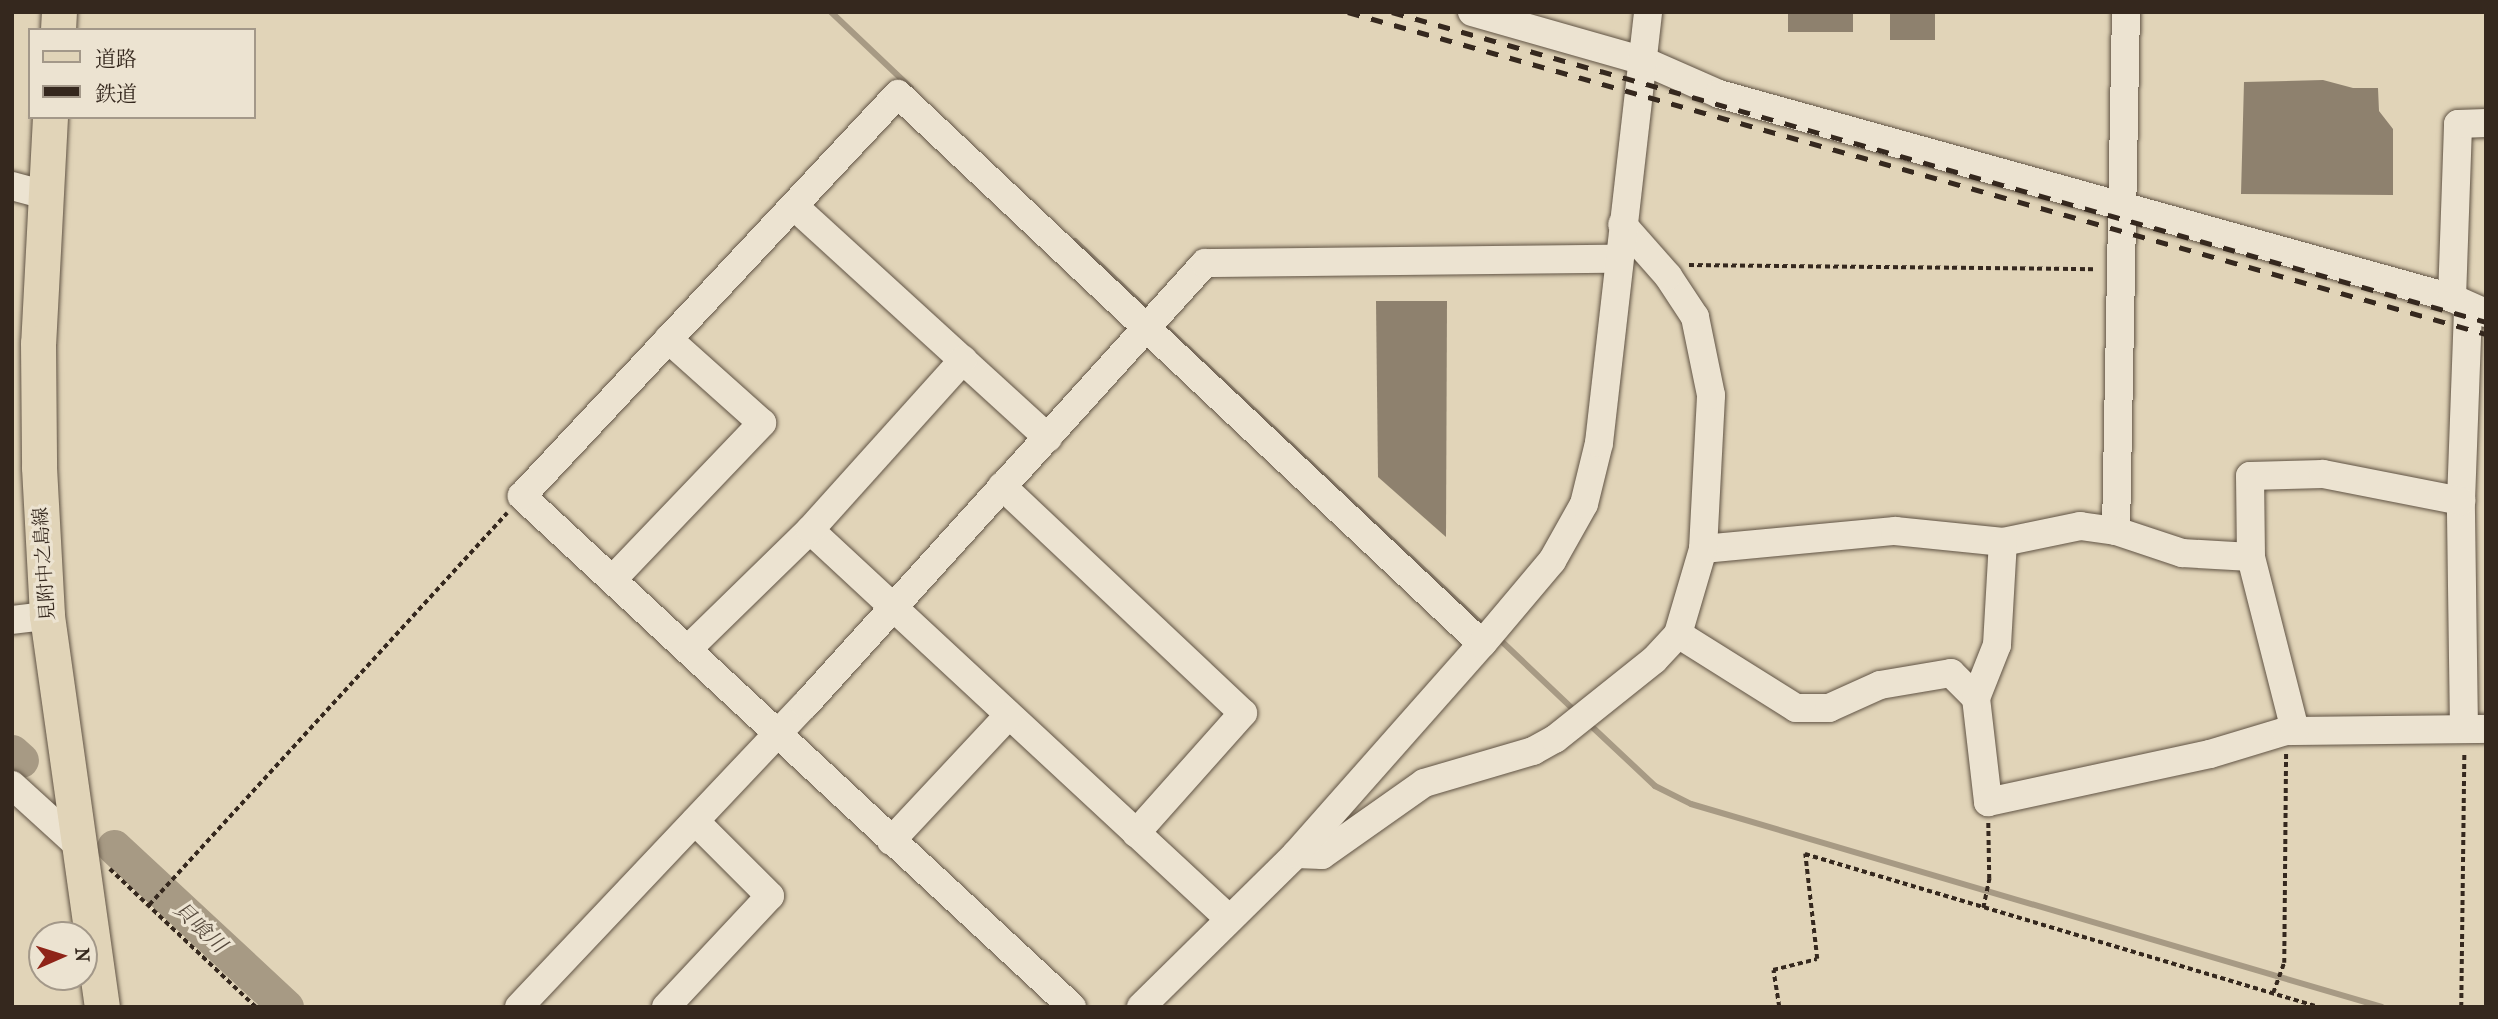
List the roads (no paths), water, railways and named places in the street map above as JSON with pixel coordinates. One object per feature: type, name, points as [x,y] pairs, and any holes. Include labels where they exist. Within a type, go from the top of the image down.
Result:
[{"type":"main road","name":"見附中之島線","points":[[49,119],[28,190],[38,467],[47,616],[102,1007]]},
{"type":"street","points":[[1472,12],[1644,61],[1719,94],[2126,206],[2468,306]]},
{"type":"street","points":[[1141,1007],[1227,917],[1296,854],[1482,644],[1552,561],[1584,503],[1599,443],[1648,12]]},
{"type":"street","points":[[2116,531],[2126,206],[2127,16]]},
{"type":"street","points":[[1072,1007],[777,735],[689,648],[522,496],[898,94],[1482,644]]},
{"type":"street","points":[[2003,542],[1997,645],[1976,698],[1988,802],[2210,754],[2291,730],[2475,729],[2461,501],[2468,306],[2458,124],[2486,123]]},
{"type":"street","points":[[794,206],[1048,438]]},
{"type":"street","points":[[1296,854],[1322,855],[1424,783],[1533,751],[1654,660],[1678,634],[1703,549],[1711,396],[1695,317],[1659,265],[1622,224]]},
{"type":"street","points":[[519,1007],[777,735],[1205,263],[1618,259]]},
{"type":"street","points":[[613,579],[762,423],[668,339]]},
{"type":"street","points":[[689,648],[810,530],[963,360]]},
{"type":"street","points":[[2291,730],[2252,557],[2249,475],[2323,474],[2461,501]]},
{"type":"street","points":[[1002,486],[1243,713],[1136,833]]},
{"type":"street","points":[[1703,549],[1895,531],[2003,542],[2080,526],[2116,531],[2182,553],[2252,557]]},
{"type":"street","points":[[810,530],[892,610],[1227,917]]},
{"type":"street","points":[[12,620],[47,616]]},
{"type":"street","points":[[1678,634],[1796,708],[1829,708],[1880,685],[1951,673],[1976,698]]},
{"type":"street","points":[[891,841],[1008,716]]},
{"type":"street","points":[[12,785],[78,845]]},
{"type":"street","points":[[666,1007],[770,896],[695,821]]},
{"type":"waterway","points":[[831,12],[911,88]]},
{"type":"waterway","points":[[1075,241],[1151,313]]},
{"type":"waterway","points":[[1161,323],[1485,627]]},
{"type":"waterway","points":[[1496,636],[1577,713]]},
{"type":"waterway","points":[[1588,723],[1655,786],[1691,804],[2382,1007]]},
{"type":"waterway","name":"貝喰川","points":[[12,752],[21,760]]},
{"type":"waterway","name":"貝喰川","points":[[114,847],[286,1007]]},
{"type":"railway","points":[[1348,12],[2486,334]]},
{"type":"railway","points":[[1392,12],[2486,322]]}]
